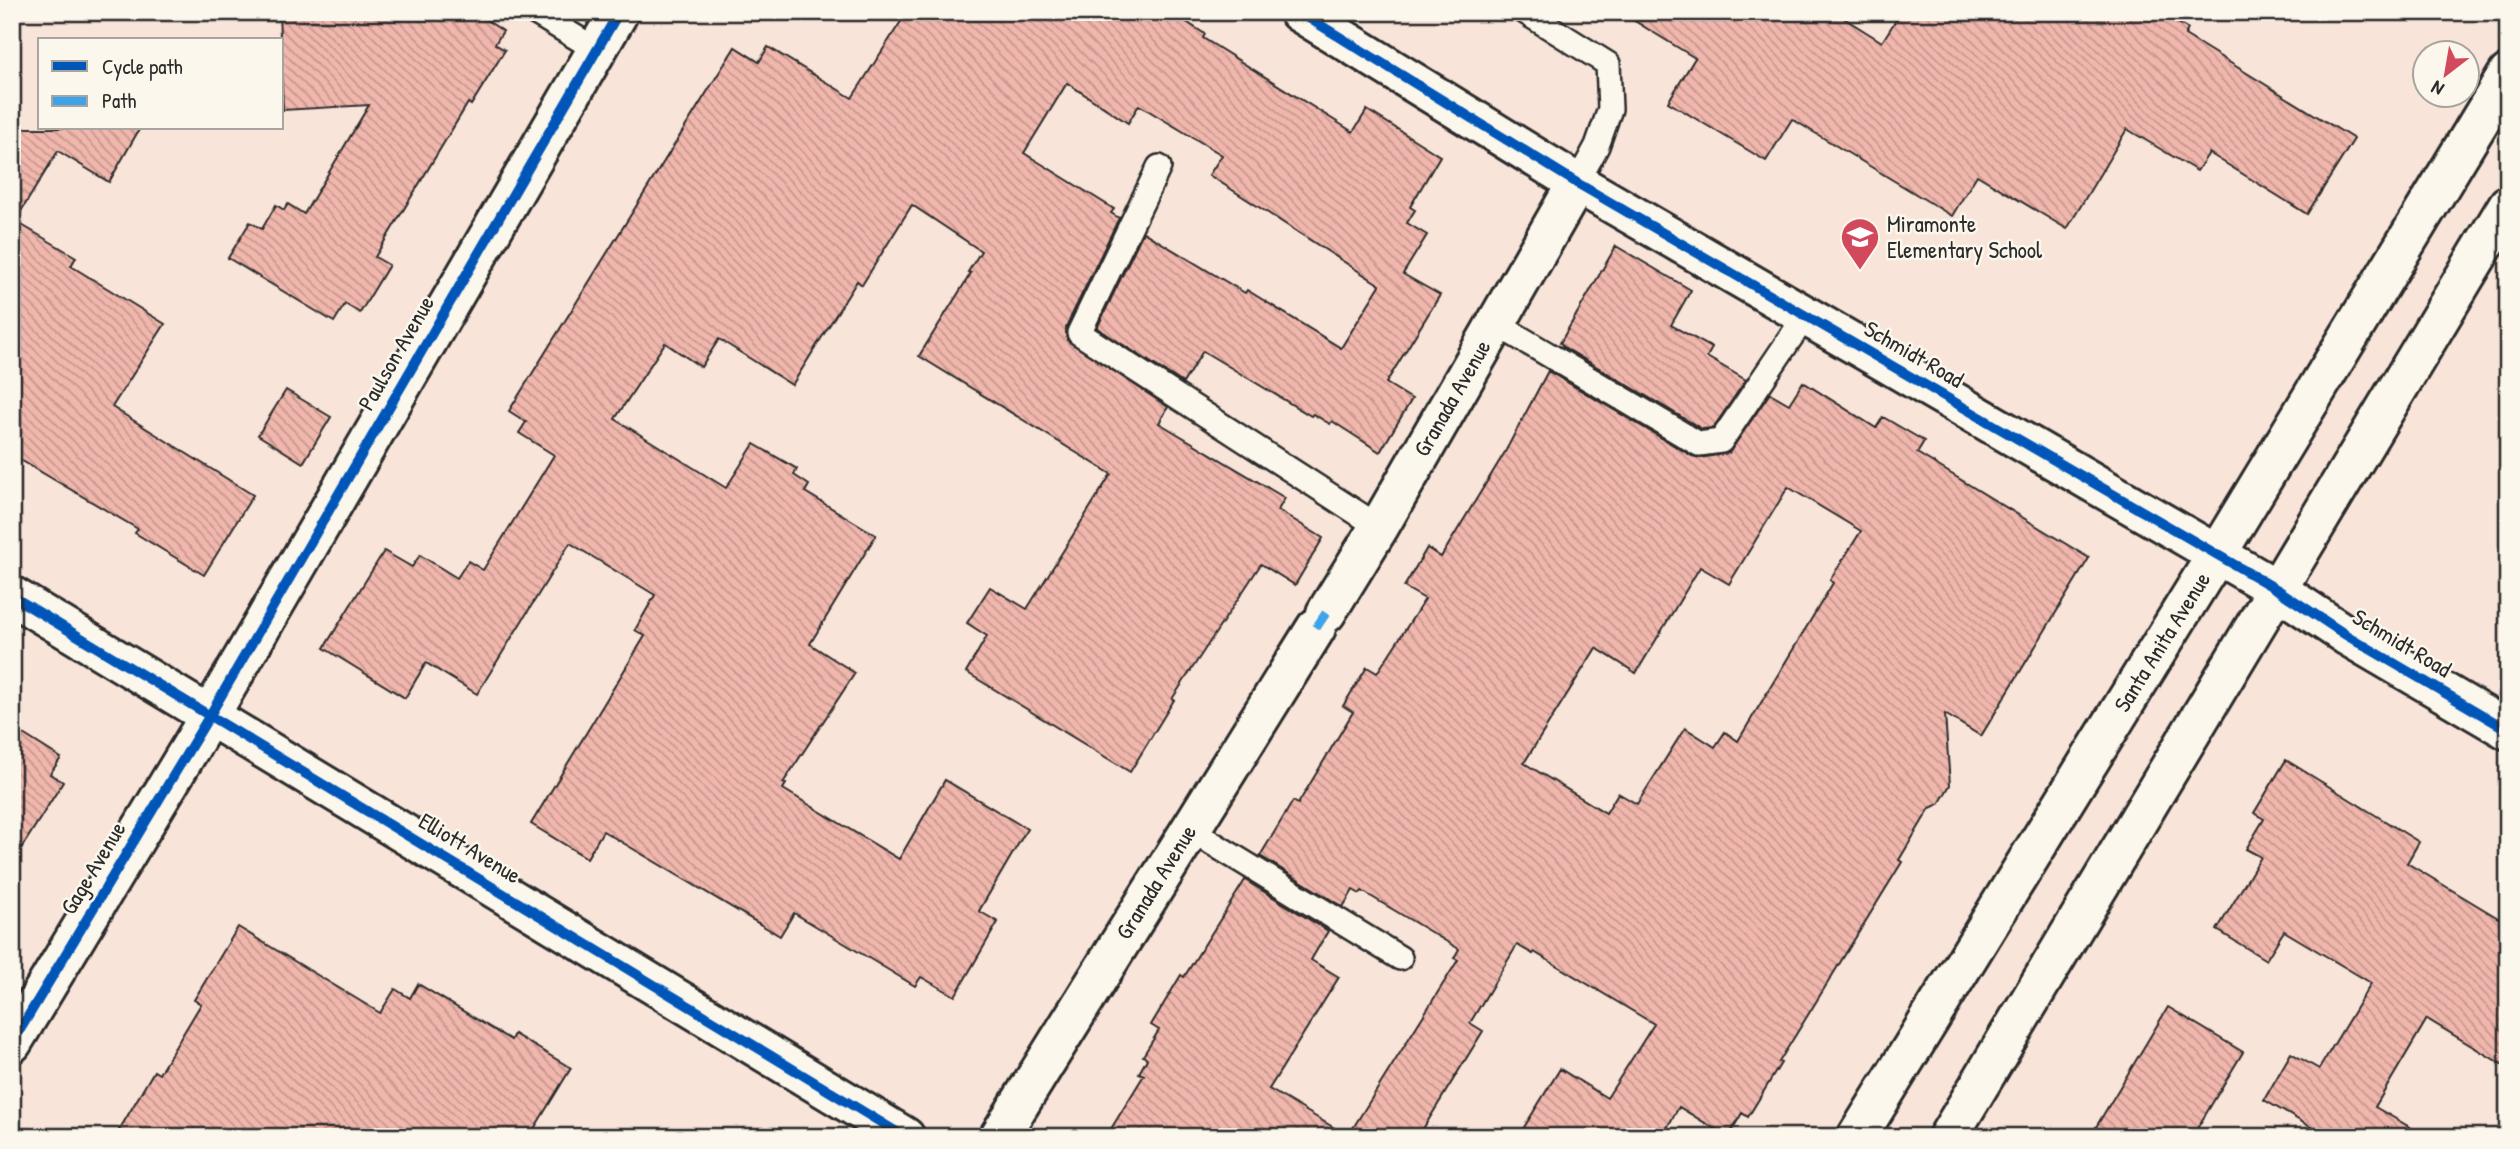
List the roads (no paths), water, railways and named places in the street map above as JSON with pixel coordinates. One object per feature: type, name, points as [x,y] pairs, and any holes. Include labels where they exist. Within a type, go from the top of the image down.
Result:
[{"type":"street","name":"Paulson Avenue","points":[[210,715],[619,12]]},
{"type":"street","name":"Schmidt Road","points":[[1299,12],[1577,183],[2217,554],[2346,635],[2508,730]]},
{"type":"street","name":"Santa Anita Avenue","points":[[1857,1137],[2217,554],[2508,75]]},
{"type":"street","name":"Granada Avenue","points":[[999,1137],[1379,527],[1577,183]]},
{"type":"street","points":[[1948,1137],[2508,205]]},
{"type":"street","name":"Elliott Avenue","points":[[12,596],[905,1137]]},
{"type":"street","name":"Gage Avenue","points":[[12,1044],[210,715]]},
{"type":"lane","points":[[534,12],[597,50]]},
{"type":"lane","points":[[1525,12],[1608,64],[1610,109],[1597,146],[1577,183]]},
{"type":"lane","points":[[1159,167],[1079,333],[1379,527]]},
{"type":"lane","points":[[1495,323],[1699,444],[1721,440],[1806,315]]},
{"type":"lane","points":[[1189,829],[1400,957]]},
{"type":"place","name":"Miramonte Elementary School","points":[[1860,271]]}]
